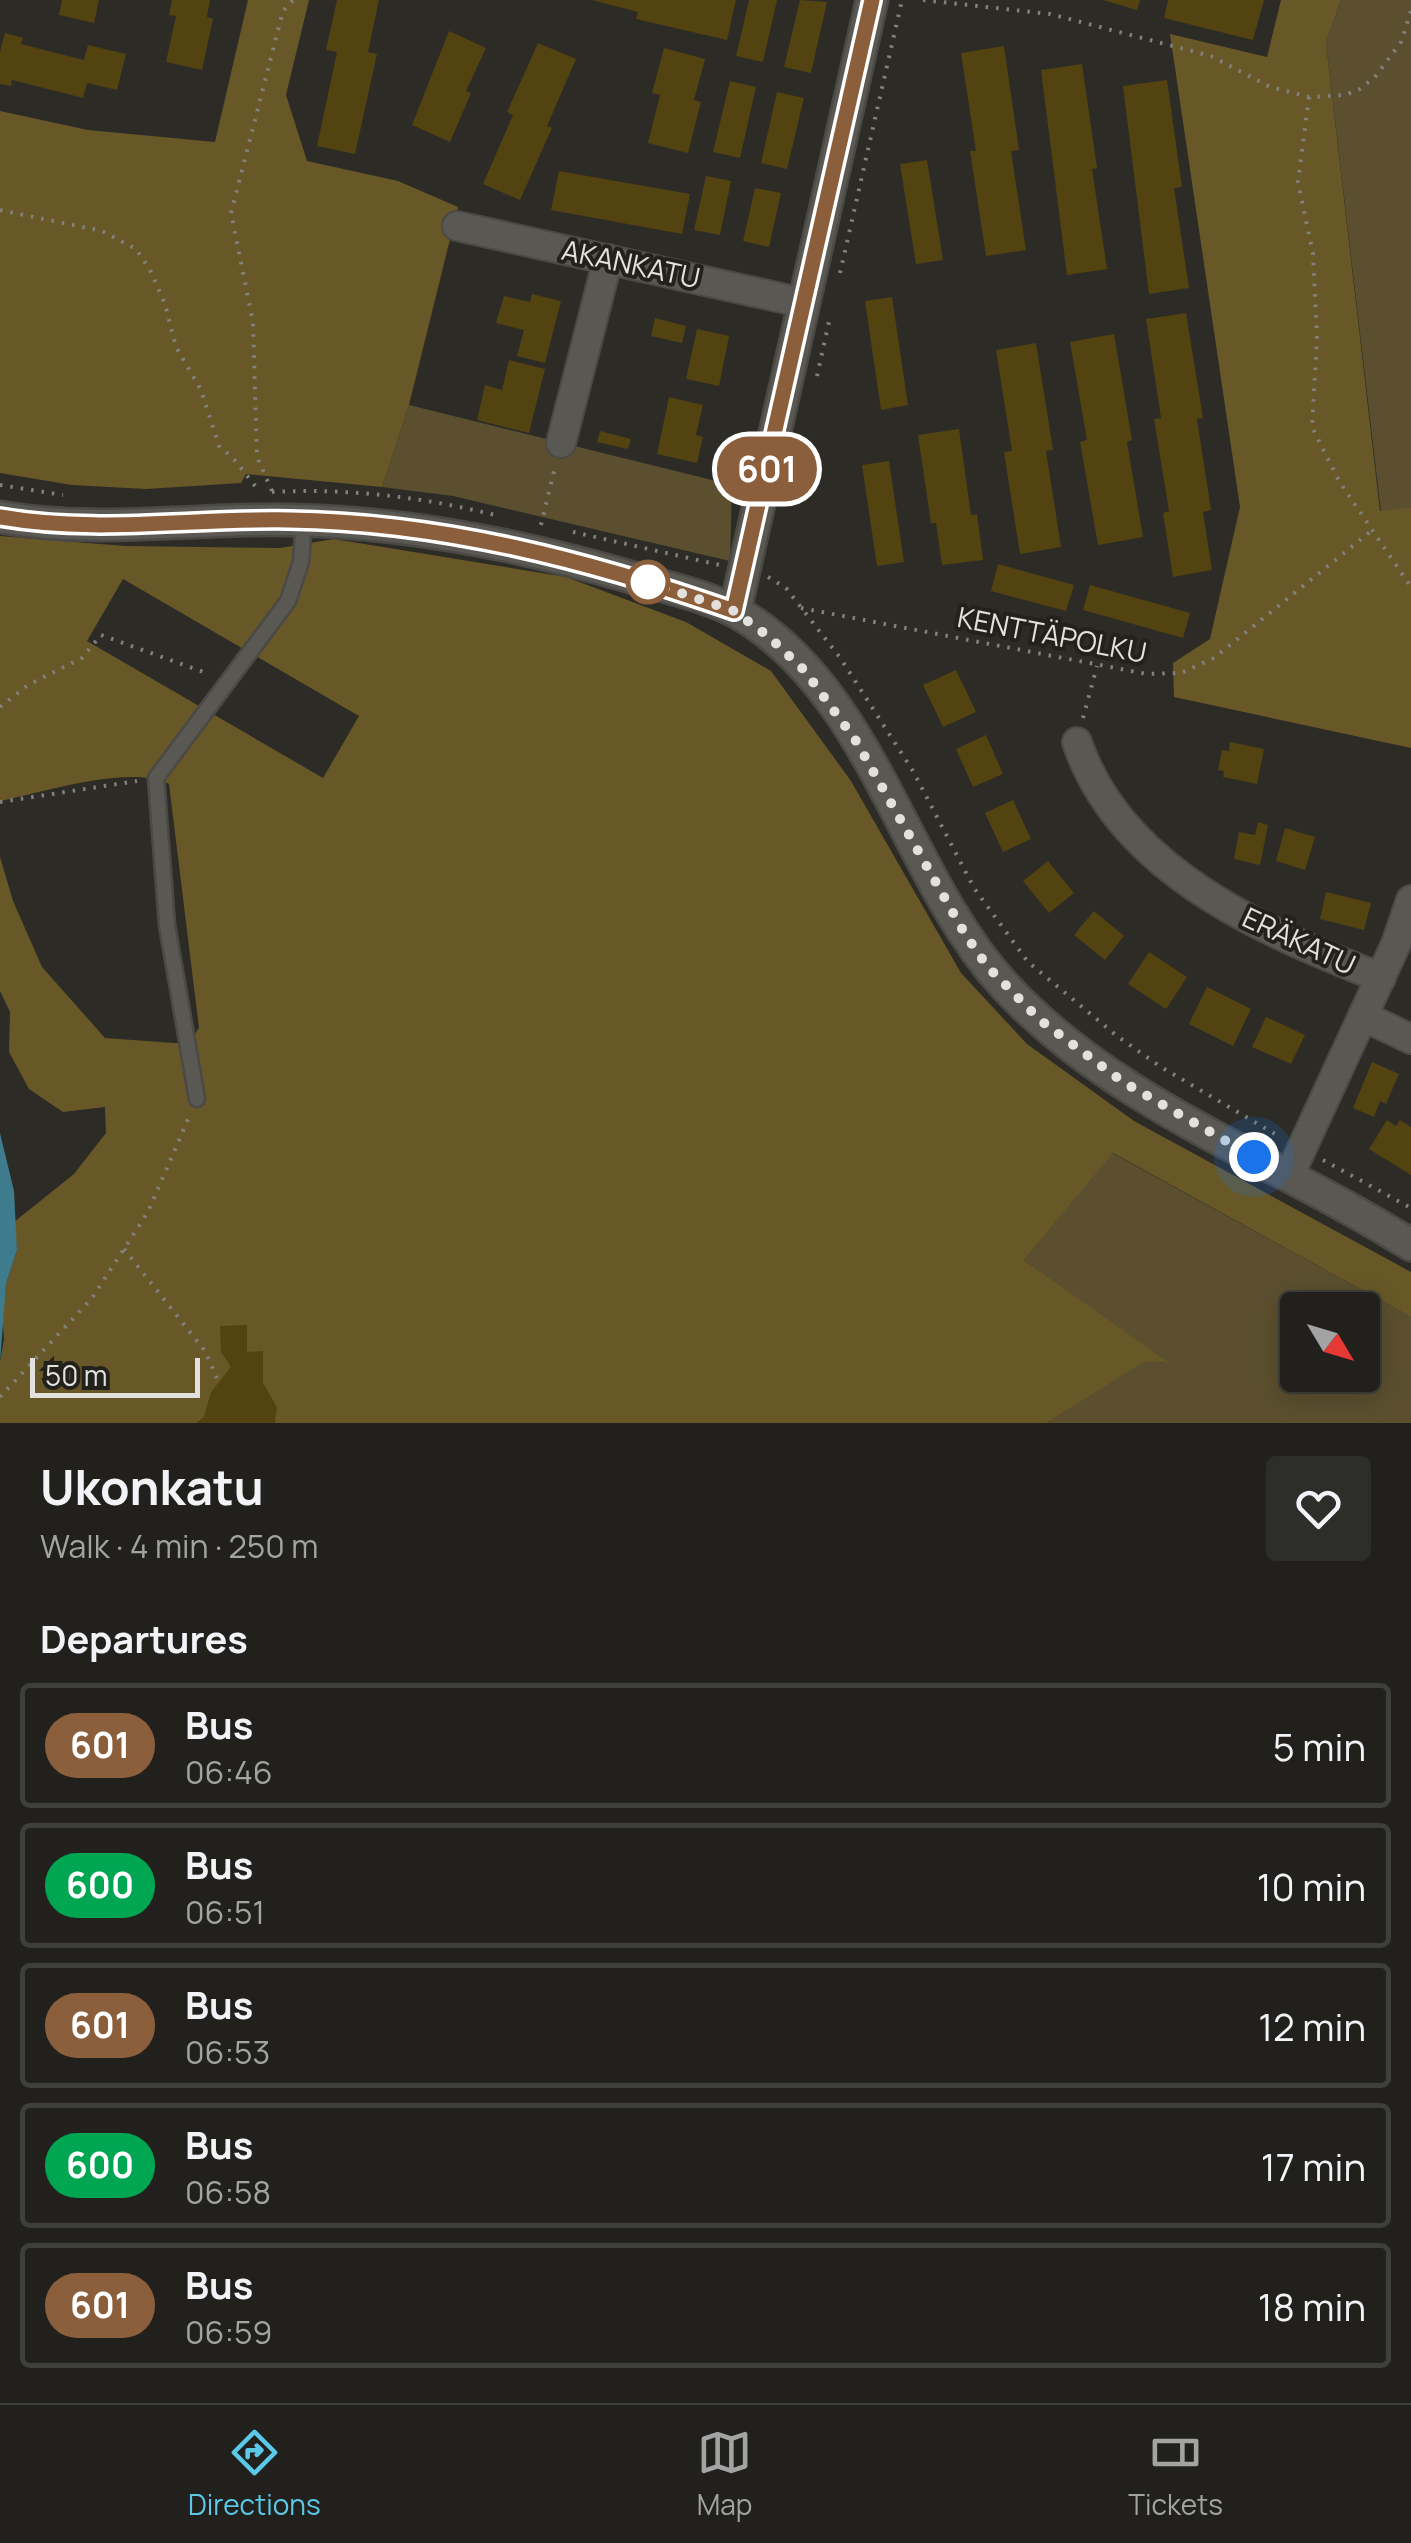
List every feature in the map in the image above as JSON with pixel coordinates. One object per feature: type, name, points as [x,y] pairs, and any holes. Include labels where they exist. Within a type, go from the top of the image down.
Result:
[{"type":"street","points":[[734,611],[817,310],[872,0]]},
{"type":"street","name":"AKANKATU","points":[[458,226],[817,310]]},
{"type":"street","points":[[561,443],[608,259]]},
{"type":"street","points":[[0,516],[88,526],[304,520],[368,523],[440,533],[583,562],[734,611],[786,651],[826,697],[874,772],[965,934],[1008,990],[1065,1042],[1123,1082],[1295,1163],[1411,1244]]},
{"type":"street","name":"ERÄKATU","points":[[1077,742],[1085,767],[1111,810],[1176,870],[1253,924],[1381,978],[1295,1163]]},
{"type":"street","points":[[1381,978],[1411,900]]},
{"type":"street","points":[[1363,1016],[1411,1038]]},
{"type":"lane","points":[[197,1099],[167,925],[156,778],[288,601],[301,562],[304,520]]},
{"type":"path","points":[[272,492],[257,457],[253,322],[231,213],[283,10],[292,0]]},
{"type":"path","points":[[838,282],[902,0]]},
{"type":"path","points":[[923,0],[1050,14],[1199,52],[1270,87],[1310,97],[1345,95],[1376,77],[1400,42],[1411,11]]},
{"type":"path","points":[[1310,97],[1298,182],[1313,254],[1317,338],[1312,427],[1322,453],[1370,532],[1411,587]]},
{"type":"path","points":[[0,210],[102,232],[136,250],[165,304],[176,347],[200,390],[219,446],[260,492]]},
{"type":"path","points":[[814,389],[817,310]]},
{"type":"path","points":[[541,526],[561,443]]},
{"type":"path","points":[[0,485],[76,496]]},
{"type":"path","points":[[242,492],[328,490],[445,502],[502,516]]},
{"type":"path","points":[[558,529],[778,581],[877,713],[913,771],[974,888],[1028,962],[1102,1024],[1295,1163],[1411,1208]]},
{"type":"path","name":"KENTTÄPOLKU","points":[[801,608],[1164,676],[1214,658],[1370,532]]},
{"type":"path","points":[[0,707],[28,685],[82,658],[101,635],[227,681]]},
{"type":"path","points":[[1077,742],[1097,666]]},
{"type":"path","points":[[0,802],[156,778]]},
{"type":"path","points":[[0,1397],[92,1298],[148,1212],[197,1099]]},
{"type":"path","points":[[124,1249],[205,1351],[219,1383]]},
{"type":"shaded area","points":[[248,0],[309,0],[286,95],[307,161],[398,181],[458,207],[409,405],[382,487],[246,474],[241,483],[146,489],[72,485],[0,473],[0,111],[88,130],[215,142]]},
{"type":"shaded area","points":[[1281,0],[1341,0],[1326,43],[1380,511],[1411,507],[1411,748],[1174,697],[1173,663],[1210,639],[1240,507],[1170,34],[1267,57]]},
{"type":"shaded area","points":[[1341,0],[1411,0],[1411,507],[1381,512],[1326,43]]},
{"type":"shaded area","points":[[409,405],[732,485],[730,561],[453,496],[382,487]]},
{"type":"shaded area","points":[[0,536],[125,546],[280,548],[334,539],[566,577],[686,622],[771,671],[851,781],[961,973],[1027,1044],[1134,1121],[1411,1272],[1411,1317],[1380,1300],[1380,1292],[1366,1292],[1113,1153],[1024,1260],[1169,1363],[1145,1361],[1047,1423],[0,1423],[2,1313],[17,1250],[14,1222],[74,1174],[106,1133],[105,1107],[63,1112],[29,1089],[9,1052],[10,1012],[0,991],[0,857],[13,901],[42,967],[105,1038],[188,1044],[199,1028],[169,784],[133,777],[63,786],[0,801]],"holes":[[[123,579],[359,716],[323,778],[87,641]]]},
{"type":"shaded area","points":[[1112,1153],[1365,1292],[1280,1292],[1280,1392],[1380,1392],[1380,1300],[1411,1317],[1411,1423],[1047,1423],[1145,1360],[1166,1363],[1024,1260]]},
{"type":"water","points":[[0,1133],[14,1191],[17,1250],[6,1284],[0,1362]]},
{"type":"building","points":[[62,0],[99,0],[94,23],[59,15]]},
{"type":"building","points":[[172,0],[210,0],[207,17],[213,19],[202,70],[166,62],[176,16],[169,15]]},
{"type":"building","points":[[337,0],[379,0],[368,52],[377,54],[355,154],[317,146],[337,52],[326,50]]},
{"type":"building","points":[[592,0],[736,0],[727,40],[636,19],[638,12]]},
{"type":"building","points":[[749,0],[777,0],[763,62],[736,56]]},
{"type":"building","points":[[800,0],[827,2],[811,73],[784,67]]},
{"type":"building","points":[[1103,0],[1140,0],[1137,10]]},
{"type":"building","points":[[1168,0],[1264,0],[1253,40],[1164,18]]},
{"type":"building","points":[[449,31],[486,48],[466,91],[471,93],[450,142],[412,125]]},
{"type":"building","points":[[5,33],[23,38],[21,44],[84,60],[88,45],[126,54],[117,90],[87,83],[83,98],[12,80],[11,86],[0,84],[0,52]]},
{"type":"building","points":[[538,43],[576,59],[547,126],[552,128],[520,200],[483,184],[513,115],[507,112]]},
{"type":"building","points":[[1004,46],[1019,150],[1011,151],[1026,250],[986,256],[970,151],[976,151],[961,53]]},
{"type":"building","points":[[664,48],[705,59],[694,100],[701,102],[688,153],[648,143],[660,95],[652,93]]},
{"type":"building","points":[[1082,64],[1107,269],[1067,275],[1041,70]]},
{"type":"building","points":[[1167,80],[1182,187],[1174,188],[1189,288],[1149,294],[1123,86]]},
{"type":"building","points":[[730,81],[756,87],[740,158],[713,152]]},
{"type":"building","points":[[777,92],[804,98],[787,169],[761,163]]},
{"type":"building","points":[[927,160],[943,260],[916,264],[900,164]]},
{"type":"building","points":[[559,171],[690,194],[682,234],[551,210]]},
{"type":"building","points":[[706,176],[731,181],[720,235],[694,230]]},
{"type":"building","points":[[755,188],[781,193],[769,247],[743,241]]},
{"type":"building","points":[[532,294],[561,301],[545,363],[517,356],[524,330],[496,323],[504,296],[530,302]]},
{"type":"building","points":[[892,297],[908,405],[881,410],[865,301]]},
{"type":"building","points":[[1186,313],[1203,418],[1197,419],[1211,510],[1203,512],[1212,570],[1173,577],[1163,513],[1169,511],[1154,419],[1161,418],[1146,319]]},
{"type":"building","points":[[655,318],[686,326],[682,343],[651,336]]},
{"type":"building","points":[[697,329],[729,336],[719,386],[686,379]]},
{"type":"building","points":[[1114,334],[1143,537],[1098,545],[1080,442],[1087,440],[1070,342]]},
{"type":"building","points":[[1036,343],[1053,450],[1046,451],[1061,547],[1020,554],[1004,452],[1012,451],[996,350]]},
{"type":"building","points":[[509,360],[545,369],[529,433],[477,420],[485,385],[502,390]]},
{"type":"building","points":[[669,397],[703,405],[696,435],[703,437],[697,463],[657,454]]},
{"type":"building","points":[[959,429],[971,515],[977,514],[983,560],[942,565],[936,523],[931,523],[918,435]]},
{"type":"building","points":[[600,431],[631,439],[628,449],[597,442]]},
{"type":"building","points":[[889,461],[904,562],[877,566],[862,465]]},
{"type":"building","points":[[998,564],[1074,585],[1066,611],[991,591]]},
{"type":"building","points":[[1090,585],[1190,613],[1183,638],[1083,610]]},
{"type":"building","points":[[956,670],[976,712],[943,727],[923,685]]},
{"type":"building","points":[[986,735],[1003,774],[973,787],[956,749]]},
{"type":"building","points":[[1230,742],[1264,749],[1257,784],[1223,777],[1224,771],[1218,770],[1222,750],[1229,751]]},
{"type":"building","points":[[1013,800],[1031,839],[1003,852],[985,813]]},
{"type":"building","points":[[1258,822],[1268,825],[1260,865],[1234,859],[1239,832],[1255,835]]},
{"type":"building","points":[[1285,828],[1315,837],[1305,870],[1276,861]]},
{"type":"building","points":[[1048,861],[1074,893],[1049,913],[1023,881]]},
{"type":"building","points":[[1326,892],[1371,903],[1364,930],[1320,919]]},
{"type":"building","points":[[1094,911],[1124,936],[1105,960],[1074,935]]},
{"type":"building","points":[[1149,952],[1187,977],[1166,1009],[1128,984]]},
{"type":"building","points":[[1207,987],[1251,1009],[1233,1046],[1189,1024]]},
{"type":"building","points":[[1266,1017],[1305,1035],[1291,1064],[1252,1047]]},
{"type":"building","points":[[1372,1062],[1399,1074],[1386,1104],[1380,1101],[1374,1117],[1353,1108]]},
{"type":"building","points":[[1387,1120],[1396,1126],[1400,1120],[1411,1127],[1411,1175],[1369,1149]]},
{"type":"building","points":[[247,1325],[247,1352],[263,1351],[263,1383],[277,1407],[275,1423],[196,1423],[204,1417],[211,1392],[231,1367],[221,1352],[220,1326]]},
{"type":"bus line","name":"601","points":[[0,517],[88,526],[288,520],[368,523],[440,533],[583,562],[734,611],[872,0]]},
{"type":"route","points":[[648,582],[734,611],[786,651],[805,671],[856,741],[965,934],[1008,990],[1094,1064],[1254,1157]]}]
